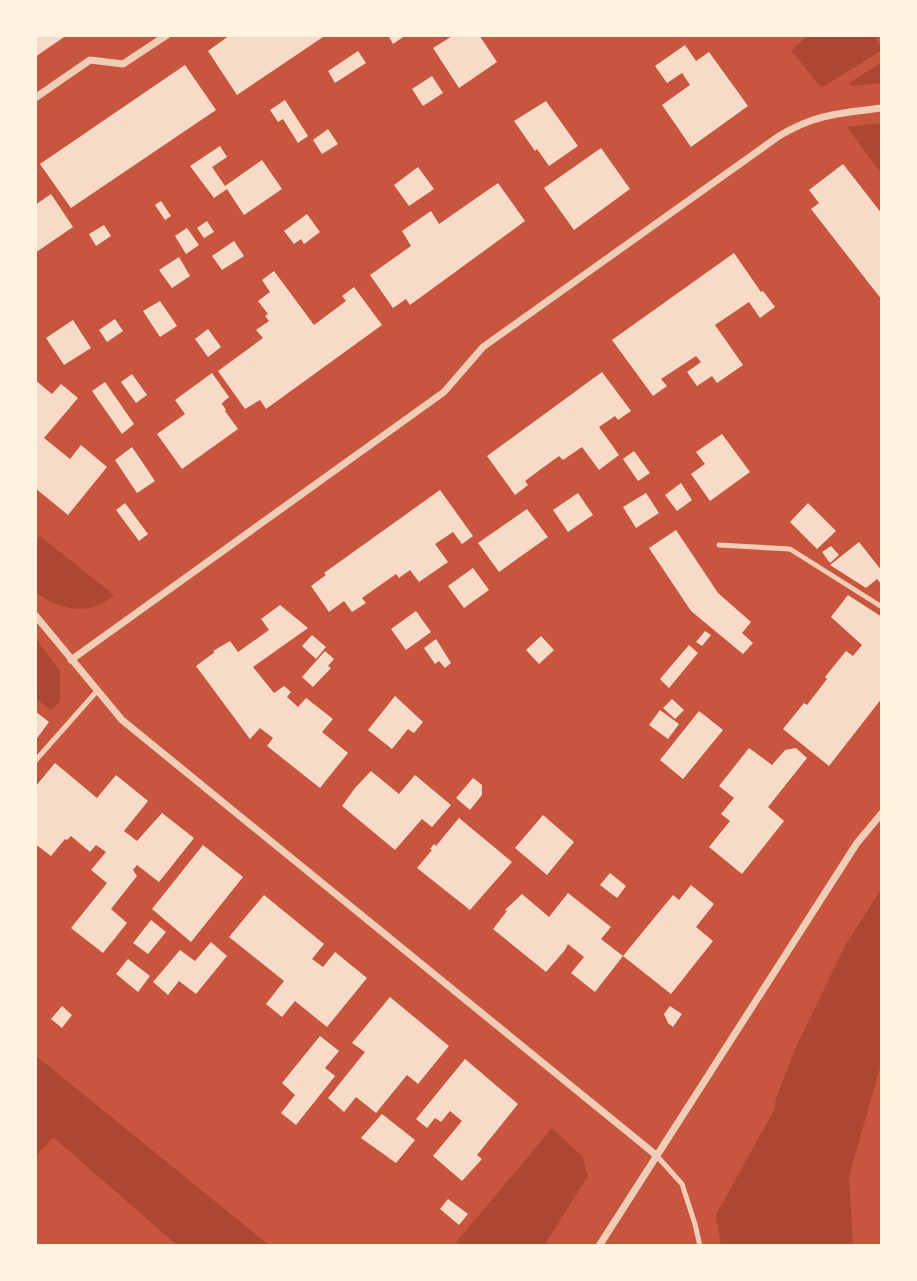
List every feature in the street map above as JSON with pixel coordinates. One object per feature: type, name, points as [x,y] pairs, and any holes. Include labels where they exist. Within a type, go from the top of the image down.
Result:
[{"type":"street","points":[[35,98],[90,60],[123,64],[167,35]]},
{"type":"street","points":[[71,660],[444,392],[484,347],[779,136],[832,113],[882,108]]},
{"type":"street","points":[[35,615],[122,720],[656,1155]]},
{"type":"street","points":[[599,1246],[857,843],[882,813]]},
{"type":"lane","points":[[719,545],[790,550],[882,607]]},
{"type":"lane","points":[[35,761],[97,691]]},
{"type":"lane","points":[[656,1155],[682,1184],[700,1246]]},
{"type":"shaded area","points":[[809,35],[882,35],[876,39],[882,50],[821,88],[791,50]]},
{"type":"shaded area","points":[[882,62],[882,83],[851,86],[849,83]]},
{"type":"shaded area","points":[[882,123],[882,175],[847,127]]},
{"type":"shaded area","points":[[40,536],[114,595],[95,606],[74,608],[54,603],[35,592],[35,542]]},
{"type":"shaded area","points":[[35,637],[60,671],[60,701],[51,710],[35,698]]},
{"type":"shaded area","points":[[882,888],[882,1061],[849,1176],[853,1246],[721,1246],[716,1215],[774,1110],[796,1047],[846,944]]},
{"type":"shaded area","points":[[35,1055],[270,1246],[178,1246],[53,1137],[35,1157]]},
{"type":"shaded area","points":[[552,1128],[582,1156],[588,1176],[544,1246],[453,1246]]},
{"type":"building","points":[[35,35],[67,35],[35,57]]},
{"type":"building","points":[[230,35],[326,35],[237,95],[208,51]]},
{"type":"building","points":[[388,35],[406,35],[393,44]]},
{"type":"building","points":[[454,35],[479,35],[497,62],[459,88],[433,48]]},
{"type":"building","points":[[685,45],[696,61],[709,52],[748,106],[691,147],[662,105],[690,85],[682,73],[667,83],[655,66]]},
{"type":"building","points":[[358,51],[366,63],[335,83],[328,71]]},
{"type":"building","points":[[185,65],[216,110],[71,208],[40,164]]},
{"type":"building","points":[[432,76],[443,93],[423,106],[412,89]]},
{"type":"building","points":[[285,100],[308,136],[298,143],[283,119],[278,122],[270,110]]},
{"type":"building","points":[[546,101],[578,146],[549,166],[514,121]]},
{"type":"building","points":[[328,129],[338,144],[322,154],[313,140]]},
{"type":"building","points":[[220,146],[227,157],[212,167],[225,186],[262,160],[282,189],[244,215],[227,189],[214,198],[190,166]]},
{"type":"building","points":[[601,148],[630,189],[574,230],[544,188]]},
{"type":"building","points":[[843,164],[882,214],[882,300],[811,209],[819,203],[809,190]]},
{"type":"building","points":[[418,167],[434,189],[409,206],[394,185]]},
{"type":"building","points":[[498,183],[525,221],[410,305],[406,299],[393,308],[370,275],[411,246],[402,231],[431,211],[439,224]]},
{"type":"building","points":[[51,194],[73,227],[35,253],[35,205]]},
{"type":"building","points":[[161,201],[171,216],[165,220],[155,205]]},
{"type":"building","points":[[307,214],[320,232],[304,244],[301,239],[294,244],[284,231]]},
{"type":"building","points":[[207,221],[214,232],[204,238],[197,228]]},
{"type":"building","points":[[104,225],[111,236],[96,246],[89,234]]},
{"type":"building","points":[[187,228],[199,245],[186,254],[175,236]]},
{"type":"building","points":[[234,241],[244,256],[222,270],[212,256]]},
{"type":"building","points":[[734,253],[775,307],[760,318],[749,302],[715,325],[743,365],[717,383],[712,376],[697,386],[687,372],[701,362],[696,356],[661,379],[667,386],[653,396],[612,340]]},
{"type":"building","points":[[179,257],[190,276],[172,288],[159,270]]},
{"type":"building","points":[[274,271],[314,325],[346,301],[342,296],[354,287],[382,325],[266,409],[260,400],[245,409],[218,371],[263,338],[256,330],[269,321],[265,316],[268,314],[258,301],[270,292],[262,280]]},
{"type":"building","points":[[160,301],[177,326],[160,337],[143,311]]},
{"type":"building","points":[[115,319],[123,331],[107,342],[99,330]]},
{"type":"building","points":[[73,320],[91,348],[64,365],[46,338]]},
{"type":"building","points":[[208,329],[221,347],[208,357],[195,339]]},
{"type":"building","points":[[602,372],[631,411],[618,420],[615,416],[599,427],[619,455],[599,470],[582,447],[563,460],[559,456],[525,481],[528,485],[515,495],[487,456]]},
{"type":"building","points":[[212,373],[229,397],[220,405],[222,404],[238,429],[182,469],[157,434],[185,414],[175,400]]},
{"type":"building","points":[[132,374],[147,395],[136,403],[121,382]]},
{"type":"building","points":[[35,380],[52,394],[61,384],[78,398],[44,438],[70,459],[81,445],[107,467],[68,515],[35,488]]},
{"type":"building","points":[[105,382],[134,424],[122,434],[92,391]]},
{"type":"building","points":[[722,434],[750,472],[710,501],[691,474],[705,464],[696,452]]},
{"type":"building","points":[[132,447],[155,481],[137,493],[115,460]]},
{"type":"building","points":[[634,451],[650,473],[638,481],[623,459]]},
{"type":"building","points":[[681,483],[692,500],[677,511],[665,495]]},
{"type":"building","points":[[440,490],[473,536],[462,544],[453,532],[435,544],[448,562],[419,582],[410,570],[399,578],[396,574],[362,598],[366,603],[352,612],[344,601],[329,612],[311,586],[326,575],[324,573]]},
{"type":"building","points":[[578,493],[593,515],[568,532],[553,510]]},
{"type":"building","points":[[646,493],[659,513],[636,528],[623,507]]},
{"type":"building","points":[[125,503],[148,534],[139,541],[116,510]]},
{"type":"building","points":[[808,503],[836,531],[817,549],[790,522]]},
{"type":"building","points":[[527,509],[548,537],[499,572],[478,543]]},
{"type":"building","points":[[676,530],[718,593],[751,622],[742,633],[753,643],[743,654],[691,611],[649,548]]},
{"type":"building","points":[[859,542],[882,571],[882,585],[877,579],[866,588],[830,565]]},
{"type":"building","points":[[831,546],[839,555],[830,563],[822,552]]},
{"type":"building","points":[[473,568],[489,590],[464,608],[448,586]]},
{"type":"building","points":[[848,595],[882,617],[882,698],[829,766],[783,729],[804,703],[807,705],[846,651],[853,656],[862,645],[831,617]]},
{"type":"building","points":[[280,605],[308,628],[253,667],[274,693],[284,686],[291,692],[287,697],[298,707],[306,698],[333,719],[322,732],[348,753],[320,788],[267,746],[273,738],[260,728],[250,739],[196,666],[230,641],[238,652],[269,630],[261,619]]},
{"type":"building","points":[[416,611],[431,632],[406,650],[391,629]]},
{"type":"building","points":[[705,631],[711,635],[702,646],[696,642]]},
{"type":"building","points":[[312,635],[326,647],[316,659],[302,646]]},
{"type":"building","points":[[541,636],[554,650],[539,664],[526,650]]},
{"type":"building","points":[[436,639],[451,663],[445,668],[439,661],[435,664],[424,648]]},
{"type":"building","points":[[689,645],[698,653],[669,688],[660,679]]},
{"type":"building","points":[[325,651],[334,659],[328,666],[331,668],[313,687],[302,677]]},
{"type":"building","points":[[395,696],[423,722],[414,733],[408,729],[392,749],[368,730]]},
{"type":"building","points":[[672,699],[684,710],[675,719],[663,708]]},
{"type":"building","points":[[660,710],[679,724],[668,739],[649,725]]},
{"type":"building","points":[[35,711],[49,722],[35,741]]},
{"type":"building","points":[[699,711],[723,730],[683,779],[660,760]]},
{"type":"building","points":[[749,748],[772,765],[785,750],[796,748],[807,758],[768,807],[784,821],[742,874],[709,847],[730,821],[721,814],[734,798],[719,786]]},
{"type":"building","points":[[55,763],[97,798],[116,775],[148,801],[124,831],[137,841],[162,813],[194,838],[159,882],[137,865],[133,870],[137,876],[111,909],[127,923],[103,953],[71,928],[107,883],[91,870],[106,852],[96,845],[90,852],[71,836],[65,839],[51,856],[35,844],[35,787]]},
{"type":"building","points":[[371,771],[399,794],[415,775],[451,805],[432,827],[422,819],[395,850],[342,806]]},
{"type":"building","points":[[473,778],[482,785],[482,795],[470,810],[456,798]]},
{"type":"building","points":[[543,815],[574,842],[547,875],[515,848]]},
{"type":"building","points":[[459,818],[512,862],[470,910],[417,868],[434,844],[436,846]]},
{"type":"building","points":[[203,845],[243,877],[191,942],[152,909]]},
{"type":"building","points":[[610,873],[626,886],[617,898],[600,885]]},
{"type":"building","points":[[691,885],[714,904],[696,927],[713,941],[671,994],[623,956],[673,895],[679,900]]},
{"type":"building","points":[[568,893],[611,927],[601,939],[623,956],[595,992],[571,973],[584,957],[568,944],[546,972],[493,929],[507,911],[505,910],[522,894],[549,917]]},
{"type":"building","points":[[264,895],[324,944],[312,959],[323,967],[335,952],[367,978],[327,1027],[295,1001],[282,1017],[266,1004],[284,981],[229,937]]},
{"type":"building","points":[[151,920],[166,932],[148,954],[133,943]]},
{"type":"building","points":[[211,942],[227,956],[196,994],[179,981],[168,995],[153,982],[180,950],[195,961]]},
{"type":"building","points":[[128,959],[150,976],[138,992],[116,974]]},
{"type":"building","points":[[390,997],[449,1046],[418,1084],[407,1075],[376,1113],[356,1097],[344,1112],[328,1098],[365,1052],[352,1043]]},
{"type":"building","points":[[62,1006],[72,1015],[62,1028],[51,1019]]},
{"type":"building","points":[[670,1006],[682,1014],[673,1027],[664,1014]]},
{"type":"building","points":[[320,1036],[339,1051],[325,1068],[335,1076],[296,1125],[281,1113],[295,1095],[282,1083]]},
{"type":"building","points":[[465,1059],[518,1104],[477,1155],[482,1159],[462,1181],[433,1156],[462,1121],[450,1111],[441,1122],[435,1118],[427,1128],[416,1119]]},
{"type":"building","points":[[382,1114],[415,1140],[396,1163],[361,1138]]},
{"type":"building","points":[[448,1199],[468,1214],[459,1225],[440,1209]]}]
